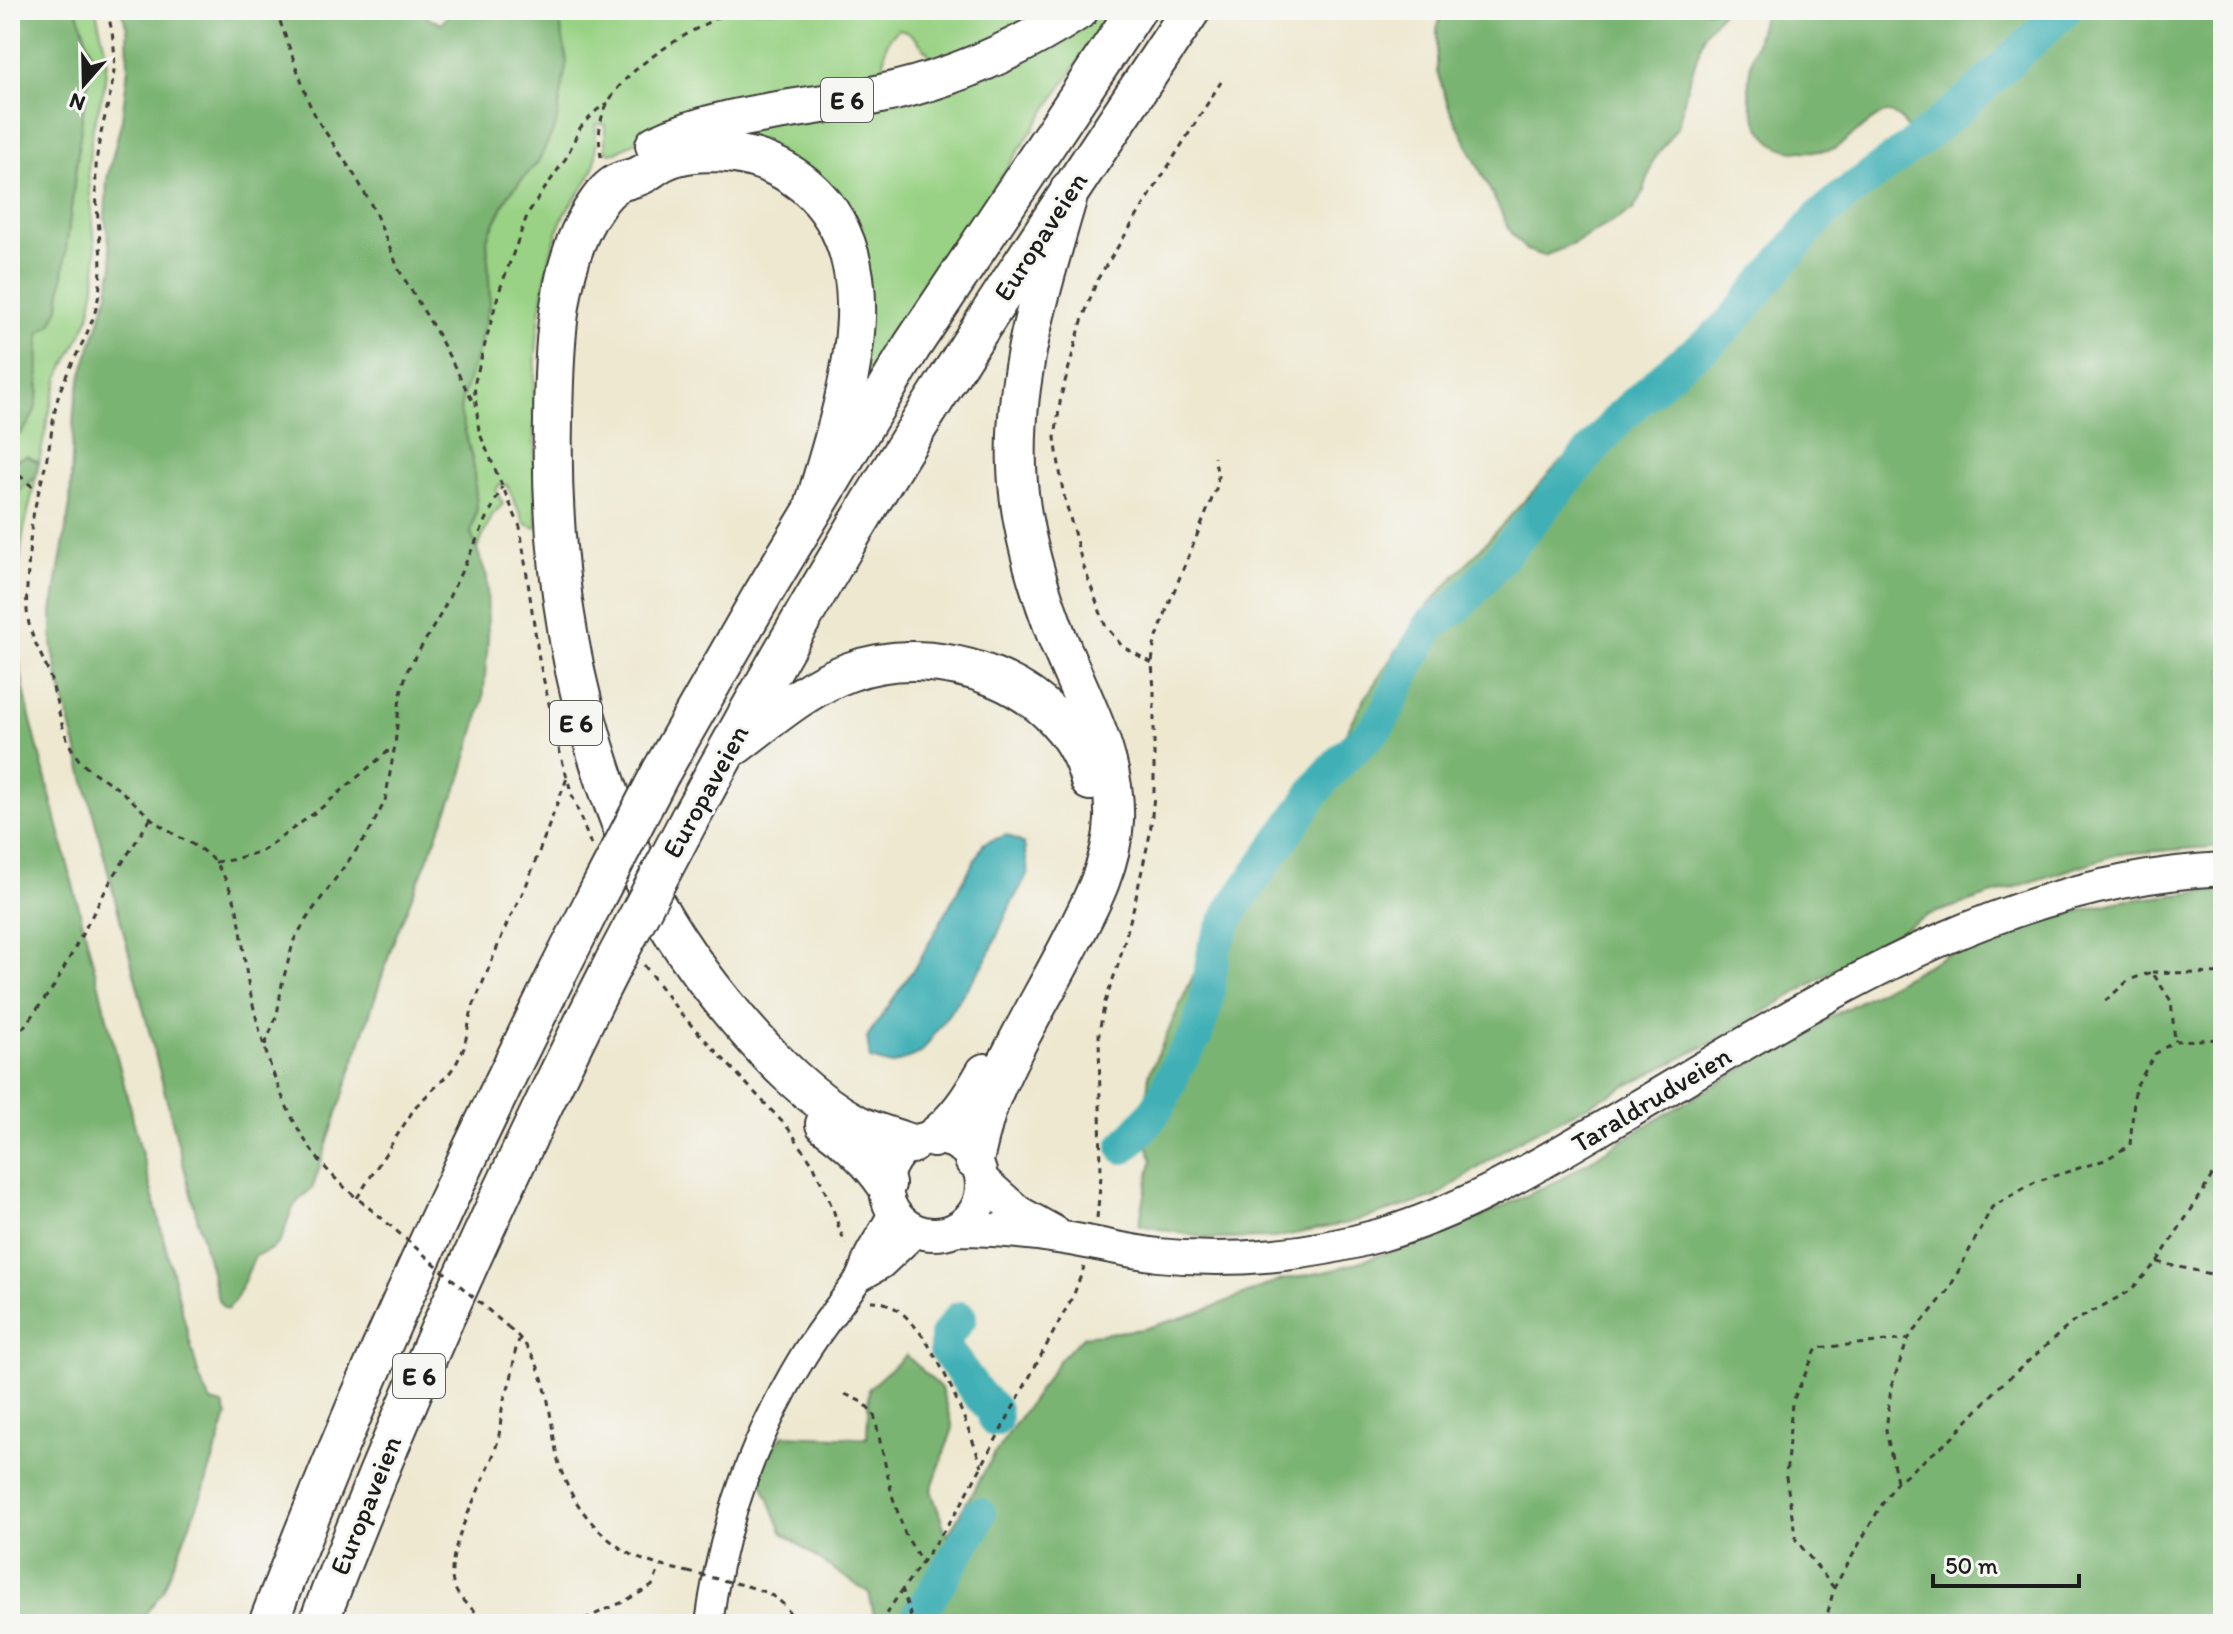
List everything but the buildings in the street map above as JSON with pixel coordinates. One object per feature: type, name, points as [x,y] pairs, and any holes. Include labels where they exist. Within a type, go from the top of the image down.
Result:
[{"type":"highway","name":"E 6","points":[[890,1197],[876,1170],[849,1141],[819,1120],[778,1084],[705,1002],[666,944],[631,881],[593,785],[570,700],[551,585],[543,426],[548,323],[557,269],[582,208],[611,176],[654,145],[708,124],[875,95],[944,78],[1019,46],[1079,10]]},
{"type":"highway","name":"Europaveien","points":[[268,1624],[414,1273],[490,1109],[661,772],[814,507],[912,346],[1136,10]]},
{"type":"highway","name":"Europaveien","points":[[318,1624],[449,1308],[563,1065],[689,820],[852,533],[1070,189],[1191,10]]},
{"type":"highway","name":"E 6","points":[[725,754],[796,700],[826,682],[879,662],[909,660],[968,667],[1015,688],[1052,715],[1080,752],[1094,798],[1095,817],[1087,865],[1078,889],[973,1094],[947,1128],[922,1141],[857,1124],[791,1078],[723,1003],[699,970],[648,890],[609,795],[591,741],[561,587],[554,516],[553,404],[558,327],[569,263],[587,218],[599,199],[616,183],[640,176],[665,160],[693,154],[709,152],[751,156],[775,165],[811,190],[836,224],[848,253],[855,288],[856,340],[848,388],[814,507]]},
{"type":"highway","name":"E 6","points":[[978,1170],[983,1123],[995,1089],[1094,895],[1111,845],[1114,821],[1114,796],[1102,747],[1037,581],[1017,470],[1017,409],[1027,346],[1070,189]]},
{"type":"main road","name":"Taraldrudveien","points":[[956,1229],[1063,1238],[1183,1257],[1238,1257],[1350,1243],[1406,1227],[1477,1198],[1518,1177],[1812,1004],[1942,938],[2003,914],[2084,889],[2153,875],[2223,869]]},
{"type":"main road","points":[[922,1141],[957,1143],[978,1170],[981,1195],[977,1209],[956,1229],[944,1233],[931,1234],[908,1226],[890,1197],[893,1161],[901,1151],[922,1141]]},
{"type":"main road","name":"Taraldrudveien","points":[[978,1170],[1018,1212],[1063,1238]]},
{"type":"street","points":[[709,1624],[725,1540],[754,1454],[805,1354],[828,1318],[860,1278],[890,1197]]},
{"type":"street","points":[[860,1278],[882,1265],[918,1231]]},
{"type":"path","points":[[107,10],[112,31],[114,71],[96,166],[100,286],[92,321],[59,394],[30,543],[27,608],[30,625],[76,757],[161,826],[193,843],[215,862],[236,905],[249,990],[265,1046],[280,1091],[305,1140],[322,1164],[357,1198],[520,1338],[541,1371],[563,1477],[592,1522],[633,1555],[661,1566],[747,1586],[777,1598],[785,1605],[794,1624]]},
{"type":"path","points":[[276,10],[314,112],[357,179],[374,210],[399,270],[474,403]]},
{"type":"path","points":[[611,176],[602,160],[600,124],[608,103],[620,85],[647,62],[731,10]]},
{"type":"path","points":[[1152,663],[1122,646],[1105,625],[1082,562],[1063,492],[1055,438],[1061,396],[1097,280],[1221,82]]},
{"type":"path","points":[[357,1198],[416,1106],[448,1075],[464,1048],[472,1009],[526,886],[567,778],[539,659],[520,527],[484,447],[476,420],[474,385],[486,333],[528,213],[566,158],[580,128],[608,103]]},
{"type":"path","points":[[1096,1221],[1101,1176],[1099,1032],[1134,906],[1150,834],[1155,768],[1154,646],[1216,489],[1218,476],[1214,457]]},
{"type":"path","points":[[10,467],[39,492]]},
{"type":"path","points":[[265,1046],[277,1015],[294,940],[368,834],[385,801],[400,697],[407,671],[442,612],[502,487]]},
{"type":"path","points":[[215,862],[262,851],[320,809],[395,745]]},
{"type":"path","points":[[10,1049],[55,985],[110,882],[151,818]]},
{"type":"path","points":[[2105,1001],[2129,980],[2152,972],[2223,974]]},
{"type":"path","points":[[2152,972],[2171,1001],[2175,1041]]},
{"type":"path","points":[[1897,1482],[1886,1431],[1891,1387],[1908,1339],[1948,1291],[1992,1207],[2035,1182],[2105,1160],[2130,1145],[2135,1088],[2155,1054],[2175,1041],[2223,1039]]},
{"type":"path","points":[[1825,1624],[1834,1588],[1897,1482],[1951,1439],[2000,1386],[2073,1322],[2130,1291],[2157,1262],[2223,1156]]},
{"type":"path","points":[[825,1192],[860,1278],[862,1299],[885,1303],[905,1315],[921,1332],[953,1390],[982,1466]]},
{"type":"path","points":[[2157,1262],[2223,1275]]},
{"type":"path","points":[[880,1624],[902,1588],[946,1529],[982,1466],[1074,1294],[1085,1265]]},
{"type":"path","points":[[496,1624],[461,1599],[454,1587],[452,1564],[496,1448],[503,1402],[520,1338]]},
{"type":"path","points":[[1834,1588],[1796,1540],[1786,1477],[1792,1403],[1817,1348],[1908,1339]]},
{"type":"path","points":[[845,1394],[864,1403],[874,1414],[892,1495],[905,1534],[921,1561]]},
{"type":"path","points":[[573,1624],[652,1586],[661,1566]]},
{"type":"path","points":[[902,1588],[913,1624]]},
{"type":"green space","points":[[10,10],[77,10],[92,56],[59,307],[51,325],[40,332],[36,406],[23,431],[10,441]]},
{"type":"green space","points":[[77,10],[96,10],[107,58],[104,89],[92,131],[88,171],[96,254],[95,287],[88,321],[60,375],[52,400],[39,462],[26,456],[15,460],[10,467],[10,441],[20,434],[39,393],[37,353],[40,332],[51,325],[59,307],[92,56]]},
{"type":"green space","points":[[121,10],[422,10],[428,18],[442,23],[450,10],[496,10],[518,15],[553,10],[559,16],[567,61],[556,125],[538,162],[509,194],[487,238],[490,302],[460,411],[473,462],[477,508],[471,533],[487,577],[488,640],[483,701],[461,778],[394,940],[313,1187],[294,1206],[280,1242],[255,1256],[237,1297],[228,1309],[218,1299],[52,644],[52,611],[70,505],[74,409],[107,297],[113,265],[105,219],[107,179],[122,119],[128,68],[127,28]]},
{"type":"green space","points":[[553,10],[1059,10],[1037,25],[934,60],[915,37],[899,29],[887,43],[884,74],[663,127],[616,152],[609,153],[605,149],[605,125],[596,124],[594,167],[560,222],[544,287],[534,390],[537,528],[525,524],[507,485],[499,485],[496,491],[503,504],[493,514],[477,549],[471,533],[477,508],[460,411],[490,302],[487,238],[509,194],[537,162],[559,16]]},
{"type":"green space","points":[[1092,10],[1113,10],[854,402],[844,220],[684,140]]},
{"type":"green space","points":[[1443,10],[1724,10],[1705,33],[1678,126],[1653,161],[1644,191],[1633,210],[1571,245],[1544,256],[1526,250],[1512,234],[1450,110],[1437,72],[1437,29]]},
{"type":"green space","points":[[1764,10],[2223,10],[2223,846],[2118,854],[1928,915],[1713,1042],[1517,1141],[1436,1197],[1348,1223],[1274,1238],[1210,1239],[1139,1225],[1152,1160],[1143,1130],[1149,1074],[1213,931],[1266,843],[1335,752],[1367,695],[1421,613],[1560,462],[1676,355],[1854,182],[1912,136],[1898,117],[1886,113],[1831,150],[1798,151],[1775,144],[1759,126],[1749,89],[1752,60]]},
{"type":"green space","points":[[26,456],[39,462],[36,477],[16,498],[10,531],[10,467],[15,460]]},
{"type":"green space","points":[[36,477],[19,567],[10,568],[13,497],[20,487]]},
{"type":"green space","points":[[19,567],[13,631],[28,709],[199,1377],[211,1402],[223,1405],[227,1416],[204,1489],[163,1591],[138,1624],[10,1624],[10,568]]},
{"type":"green space","points":[[2223,891],[2223,1624],[876,1624],[869,1593],[782,1532],[761,1480],[766,1457],[783,1435],[867,1438],[869,1388],[906,1355],[941,1388],[953,1428],[931,1490],[947,1536],[995,1453],[1061,1358],[1084,1336],[1143,1329],[1200,1312],[1278,1281],[1333,1270],[1411,1245],[1481,1217],[1559,1180],[1834,1015],[1946,955],[2024,925],[2121,901]]},
{"type":"water","points":[[1007,835],[1024,844],[1028,874],[986,961],[921,1053],[891,1065],[870,1059],[867,1037],[919,961],[984,843]]},
{"type":"waterway","points":[[1124,1147],[1160,1104],[1177,1066],[1196,1035],[1206,1004],[1214,948],[1231,911],[1323,780],[1374,730],[1384,716],[1431,624],[1458,606],[1473,590],[1621,416],[1732,321],[1818,218],[1967,101],[2065,10]]},
{"type":"waterway","points":[[960,1318],[946,1336],[946,1350],[978,1394],[994,1410],[995,1420]]},
{"type":"waterway","points":[[913,1624],[974,1527],[979,1514]]}]
